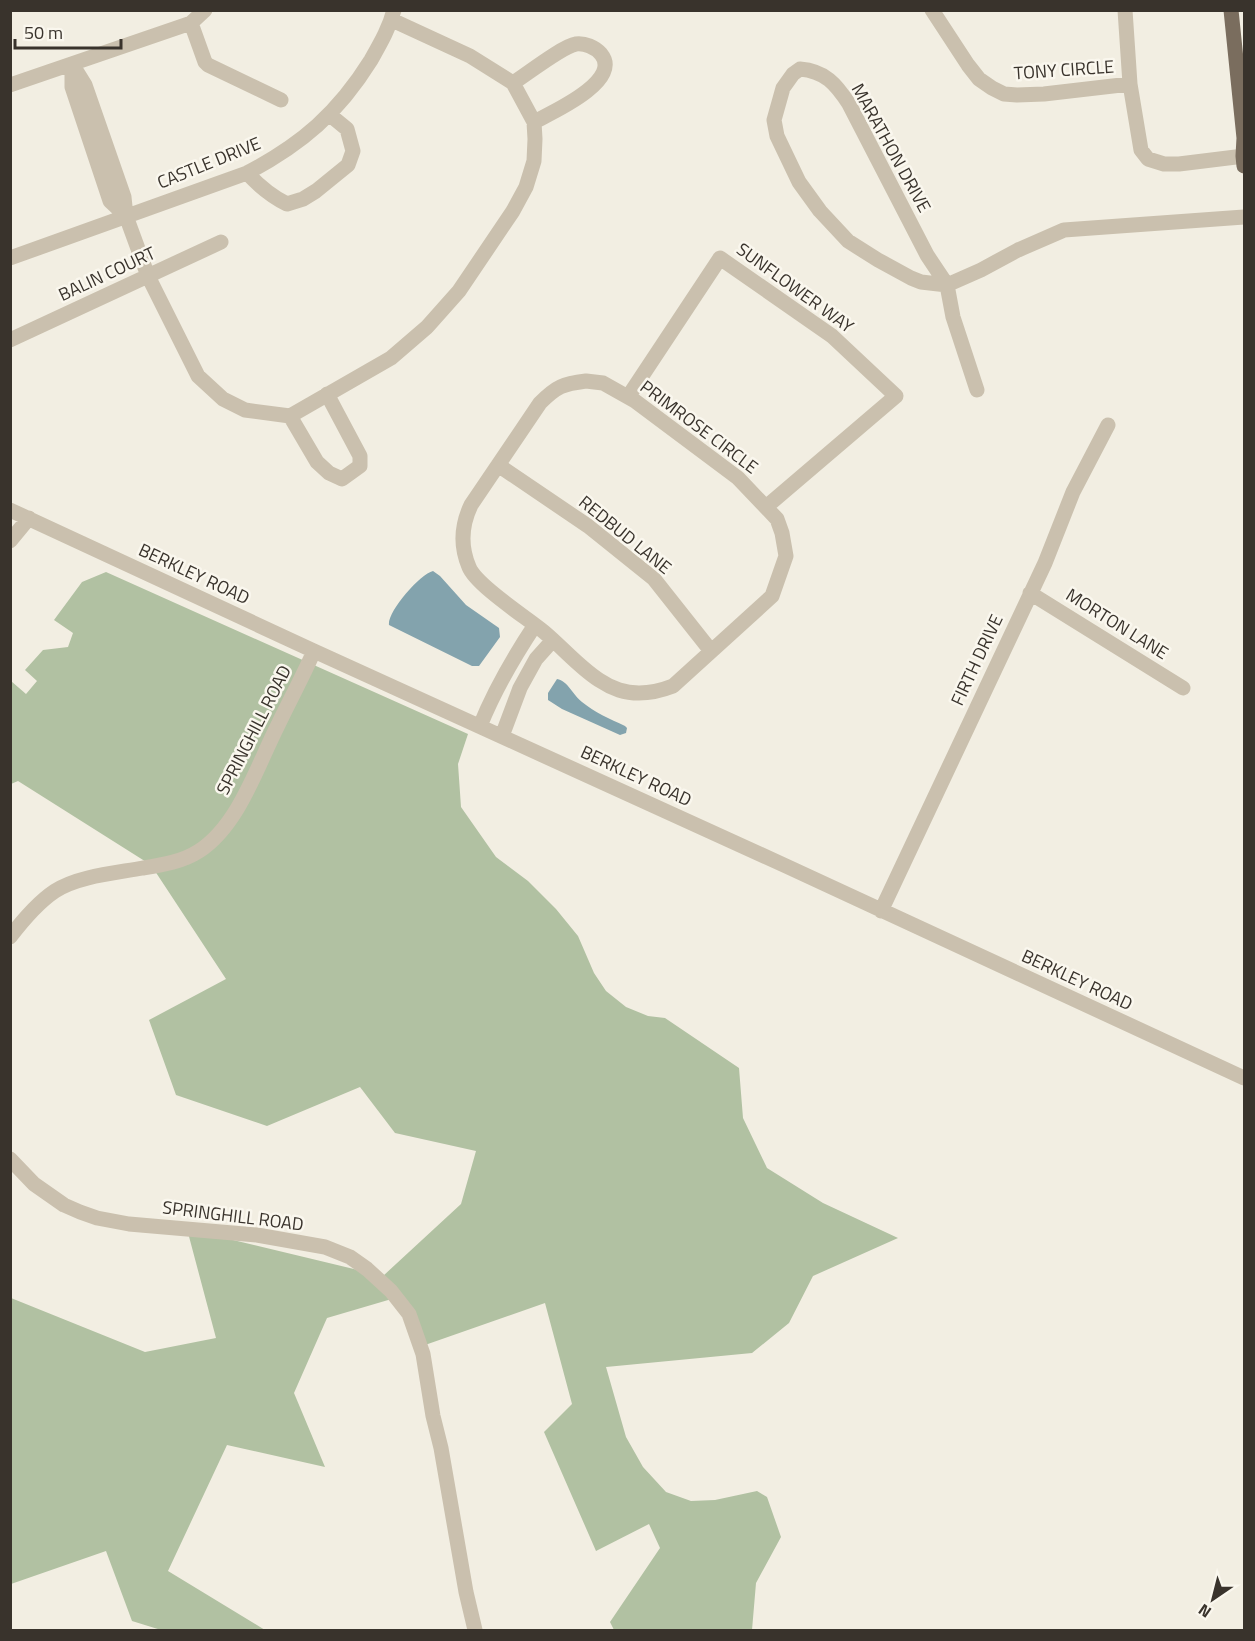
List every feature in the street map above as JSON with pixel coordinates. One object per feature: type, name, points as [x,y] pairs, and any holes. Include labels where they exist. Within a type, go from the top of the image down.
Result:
[{"type":"main road","points":[[1231,10],[1244,138],[1244,159]]},
{"type":"street","points":[[10,85],[191,23],[205,10]]},
{"type":"street","name":"TONY CIRCLE","points":[[932,10],[979,79],[1004,94],[1044,94],[1131,84]]},
{"type":"street","name":"TONY CIRCLE","points":[[1125,10],[1131,84],[1141,150],[1148,159],[1164,164],[1244,159]]},
{"type":"street","points":[[72,64],[72,87],[110,201],[126,216],[148,276],[198,376],[223,399],[245,410],[290,416],[391,358],[427,327],[459,291],[513,211],[526,187],[534,161],[534,123],[513,83],[470,56],[393,15]]},
{"type":"street","name":"CASTLE DRIVE","points":[[10,258],[247,173],[272,160],[306,136],[330,115],[361,75],[382,41],[393,15]]},
{"type":"street","points":[[191,23],[208,65],[281,100]]},
{"type":"street","points":[[513,83],[574,44],[584,44],[602,55],[604,64],[602,77],[595,85],[586,93],[534,123]]},
{"type":"street","name":"MARATHON DRIVE","points":[[947,285],[921,282],[878,260],[848,241],[820,211],[799,182],[777,136],[774,120],[783,88],[793,74],[800,69],[823,75],[839,90],[849,104],[927,255],[947,285],[953,317],[977,390]]},
{"type":"street","points":[[247,173],[273,197],[287,204],[303,199],[316,191],[348,165],[352,151],[347,129],[330,115]]},
{"type":"street","points":[[947,285],[1064,230],[1245,217]]},
{"type":"street","name":"BALIN COURT","points":[[10,340],[221,242]]},
{"type":"street","name":"SUNFLOWER WAY","points":[[628,397],[720,258],[832,336],[896,396],[766,507]]},
{"type":"street","name":"PRIMROSE CIRCLE","points":[[586,381],[603,383],[628,397],[738,478],[777,519],[786,556],[772,596],[673,686],[657,692],[640,694],[618,690],[600,681],[479,581],[469,569],[463,534],[465,519],[471,505],[498,465],[540,403],[554,389],[586,381]]},
{"type":"street","points":[[290,416],[317,462],[329,473],[342,479],[360,466],[360,456],[327,394]]},
{"type":"street","name":"FIRTH DRIVE","points":[[881,911],[1045,563],[1073,492],[1108,425]]},
{"type":"street","name":"REDBUD LANE","points":[[498,465],[588,526],[654,579],[711,651]]},
{"type":"street","name":"BERKLEY ROAD","points":[[10,510],[1245,1078]]},
{"type":"street","points":[[10,541],[29,518]]},
{"type":"street","name":"MORTON LANE","points":[[1030,593],[1183,688]]},
{"type":"street","points":[[480,726],[492,696],[514,656],[535,625]]},
{"type":"street","points":[[502,736],[520,688],[536,659],[553,640]]},
{"type":"street","name":"SPRINGHILL ROAD","points":[[10,937],[42,901],[70,883],[185,858],[212,840],[242,799],[314,651]]},
{"type":"street","name":"SPRINGHILL ROAD","points":[[10,1159],[34,1184],[80,1212],[129,1224],[257,1235],[325,1248],[350,1257],[391,1291],[408,1314],[423,1354],[466,1592],[475,1630]]},
{"type":"green space","points":[[106,572],[468,734],[458,764],[461,807],[496,857],[528,881],[556,909],[578,936],[594,973],[606,991],[626,1007],[648,1016],[665,1018],[739,1068],[743,1118],[767,1168],[823,1203],[898,1238],[813,1276],[789,1323],[752,1353],[606,1367],[626,1437],[643,1467],[666,1492],[691,1501],[715,1500],[757,1491],[767,1497],[781,1537],[756,1583],[752,1630],[614,1630],[610,1622],[660,1548],[649,1524],[596,1551],[544,1432],[572,1404],[545,1303],[425,1345],[395,1298],[327,1318],[294,1393],[325,1467],[227,1445],[168,1571],[265,1630],[161,1630],[132,1621],[106,1551],[11,1584],[11,1298],[145,1352],[216,1338],[187,1229],[383,1276],[461,1204],[476,1151],[395,1133],[360,1087],[267,1126],[176,1095],[149,1020],[226,979],[151,865],[18,781],[11,784],[11,681],[26,694],[37,681],[25,670],[43,650],[68,647],[73,633],[54,620],[82,582]]},
{"type":"water","points":[[433,571],[466,605],[499,628],[500,637],[479,666],[472,666],[389,625],[393,612],[405,594],[420,579]]},
{"type":"water","points":[[557,679],[564,682],[587,706],[625,726],[626,733],[620,735],[562,709],[548,700],[548,693]]}]
